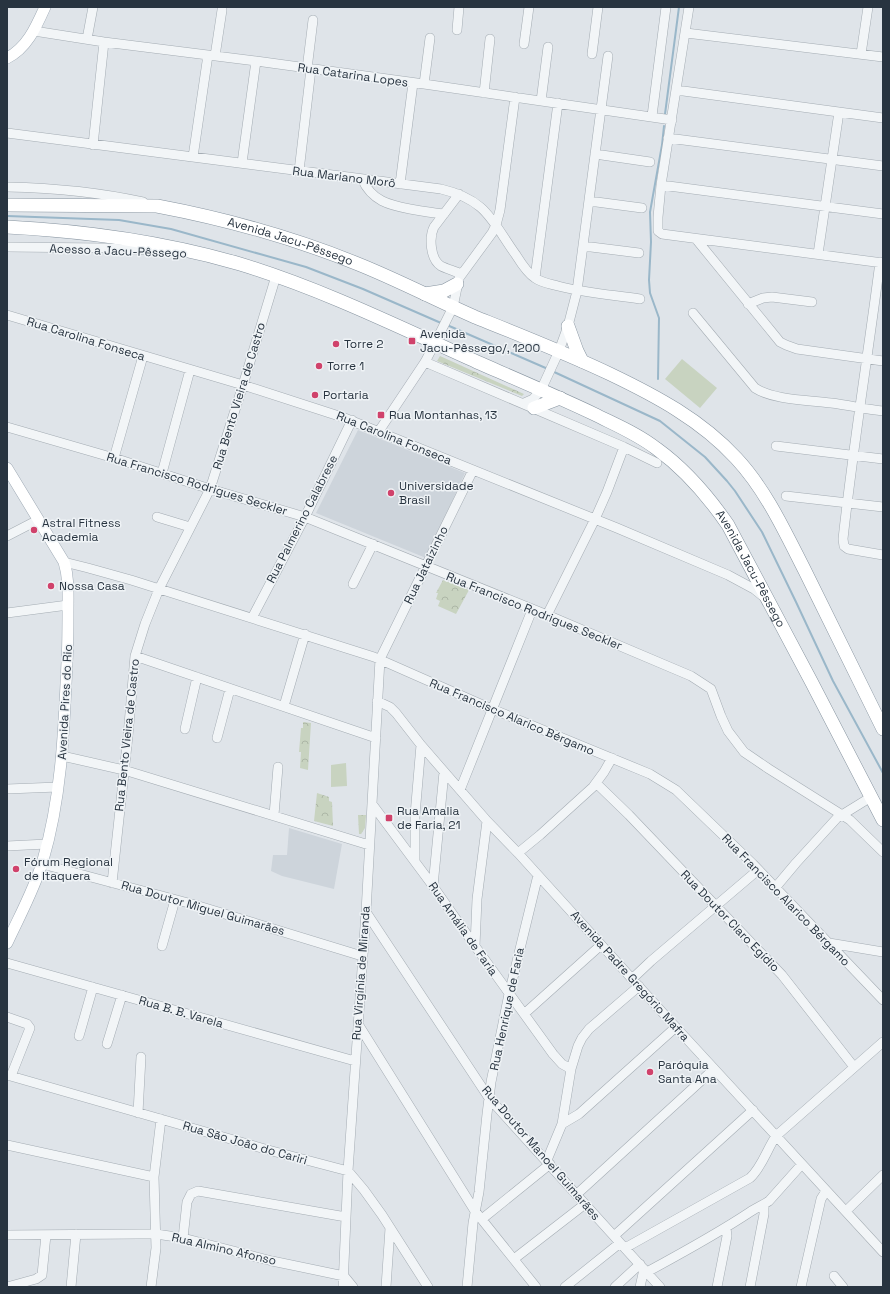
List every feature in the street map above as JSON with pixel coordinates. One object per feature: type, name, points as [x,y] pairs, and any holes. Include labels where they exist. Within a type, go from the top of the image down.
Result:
[{"type":"highway","points":[[7,205],[157,206]]},
{"type":"highway","name":"Avenida Jacu-Pêssego","points":[[157,206],[221,220],[282,237],[359,264],[424,294],[452,309],[557,355],[582,361],[634,386],[684,414],[703,427],[737,459],[760,489],[781,524],[883,729]]},
{"type":"highway","name":"Avenida Jacu-Pêssego","points":[[7,227],[77,232],[162,245],[239,264],[276,276],[437,340],[543,387],[560,398],[632,432],[656,448],[677,464],[698,485],[728,525],[883,820]]},
{"type":"highway","points":[[424,294],[444,291],[459,279]]},
{"type":"highway","points":[[568,326],[576,351],[582,361]]},
{"type":"highway","points":[[529,406],[560,398]]},
{"type":"main road","points":[[7,58],[18,51],[26,43],[34,31],[45,7]]},
{"type":"main road","name":"Avenida Pires do Rio","points":[[7,468],[64,562],[68,577],[68,652],[62,756],[58,786],[42,864],[7,943]]},
{"type":"street","points":[[87,39],[93,7]]},
{"type":"street","points":[[457,30],[459,7]]},
{"type":"street","points":[[524,44],[529,7]]},
{"type":"street","points":[[592,54],[598,7]]},
{"type":"street","points":[[652,116],[666,7]]},
{"type":"street","points":[[689,7],[661,185],[658,231],[662,234],[696,239],[881,263],[878,310],[867,358],[852,455],[843,540],[844,546],[848,549],[883,555]]},
{"type":"street","points":[[861,54],[868,7]]},
{"type":"street","points":[[193,157],[222,10]]},
{"type":"street","points":[[299,171],[313,20]]},
{"type":"street","name":"Rua Catarina Lopes","points":[[34,31],[104,42],[424,84],[672,120]]},
{"type":"street","points":[[686,33],[883,57]]},
{"type":"street","points":[[424,84],[430,38]]},
{"type":"street","points":[[484,93],[490,40]]},
{"type":"street","points":[[93,145],[104,42]]},
{"type":"street","points":[[541,101],[548,47]]},
{"type":"street","points":[[529,406],[543,387],[557,355],[568,326],[577,291],[608,56]]},
{"type":"street","points":[[242,163],[256,61]]},
{"type":"street","points":[[400,184],[413,83]]},
{"type":"street","points":[[676,90],[883,118]]},
{"type":"street","points":[[379,431],[425,362],[452,309],[459,279],[496,225],[500,210],[515,97]]},
{"type":"street","points":[[535,278],[558,103]]},
{"type":"street","points":[[818,254],[839,112]]},
{"type":"street","name":"Rua Mariano Morô","points":[[7,133],[441,189],[459,194],[479,206],[496,225],[524,267],[535,278],[549,284],[577,291],[640,299]]},
{"type":"street","points":[[668,138],[883,166]]},
{"type":"street","points":[[595,154],[650,162]]},
{"type":"street","points":[[362,179],[368,189],[384,202],[394,206],[444,214]]},
{"type":"street","points":[[661,185],[883,214]]},
{"type":"street","name":"Avenida Jacu-Pêssego","points":[[7,187],[85,192],[131,199],[157,206]]},
{"type":"street","points":[[459,194],[431,233],[430,240],[432,249],[439,264],[459,279]]},
{"type":"street","points":[[589,201],[642,208]]},
{"type":"street","points":[[696,239],[780,342],[797,349],[883,361]]},
{"type":"street","points":[[583,246],[639,253]]},
{"type":"street","name":"Acesso a Jacu-Pêssego","points":[[7,247],[105,248],[201,254]]},
{"type":"street","name":"Rua Bento Vieira de Castro","points":[[112,883],[135,656],[145,624],[159,589],[210,489],[276,276]]},
{"type":"street","points":[[748,304],[763,298],[772,297],[812,302]]},
{"type":"street","points":[[693,313],[755,388],[760,391],[773,395],[883,411]]},
{"type":"street","name":"Rua Carolina Fonseca","points":[[7,315],[331,412],[595,519],[728,575],[766,598]]},
{"type":"street","points":[[114,458],[143,356]]},
{"type":"street","points":[[425,362],[624,447],[657,463]]},
{"type":"street","points":[[162,473],[190,370]]},
{"type":"street","name":"Rua Palmerino Calabrese","points":[[252,618],[306,517],[352,420]]},
{"type":"street","name":"Rua Francisco Rodrigues Seckler","points":[[7,427],[306,517],[547,615],[691,676],[711,689],[728,731],[744,752],[842,814],[860,828],[883,852]]},
{"type":"street","points":[[776,446],[883,459]]},
{"type":"street","points":[[547,615],[595,519],[624,447]]},
{"type":"street","name":"Rua Jataizinho","points":[[380,659],[473,470]]},
{"type":"street","points":[[786,496],[883,507]]},
{"type":"street","points":[[157,517],[190,527]]},
{"type":"street","points":[[7,536],[38,520]]},
{"type":"street","points":[[353,584],[373,544]]},
{"type":"street","name":"Rua Francisco Alarico Bérgamo","points":[[64,562],[159,589],[380,659],[492,709],[650,774],[676,790],[758,870],[883,1000]]},
{"type":"street","points":[[7,613],[68,605]]},
{"type":"street","points":[[460,790],[532,610]]},
{"type":"street","points":[[284,706],[305,634]]},
{"type":"street","points":[[135,656],[376,738]]},
{"type":"street","name":"Rua Virgínia de Miranda","points":[[343,1287],[348,1171],[366,912],[380,659]]},
{"type":"street","points":[[185,729],[197,677]]},
{"type":"street","points":[[217,738],[230,689]]},
{"type":"street","name":"Avenida Padre Gregório Mafra","points":[[377,701],[396,713],[421,745],[487,821],[883,1252]]},
{"type":"street","points":[[415,860],[415,814],[421,745]]},
{"type":"street","points":[[62,756],[124,770],[369,845]]},
{"type":"street","points":[[518,853],[540,835],[596,783],[612,758]]},
{"type":"street","points":[[274,815],[278,767]]},
{"type":"street","points":[[433,886],[444,772]]},
{"type":"street","name":"Rua Doutor Claro Egídio","points":[[596,783],[629,815],[782,975],[854,1067]]},
{"type":"street","points":[[7,789],[58,786]]},
{"type":"street","points":[[775,888],[837,818],[871,797]]},
{"type":"street","name":"Rua Amália de Faria","points":[[372,804],[415,860],[557,1060],[571,1069]]},
{"type":"street","points":[[475,946],[477,899],[487,821]]},
{"type":"street","points":[[7,846],[47,844]]},
{"type":"street","name":"Rua Doutor Miguel Guimarães","points":[[42,864],[250,921],[362,956]]},
{"type":"street","points":[[632,979],[651,960],[758,870]]},
{"type":"street","name":"Rua Henrique de Faria","points":[[467,1287],[489,1098],[510,994],[538,875]]},
{"type":"street","points":[[162,946],[175,900]]},
{"type":"street","name":"Rua Doutor Manoel Guimarães","points":[[366,912],[489,1098],[660,1287]]},
{"type":"street","points":[[828,943],[883,952]]},
{"type":"street","points":[[524,1014],[601,945]]},
{"type":"street","name":"Rua B. B. Varela","points":[[7,963],[355,1061]]},
{"type":"street","points":[[482,1219],[548,1162],[562,1124],[571,1069],[578,1046],[584,1035],[639,986]]},
{"type":"street","points":[[79,1036],[93,987]]},
{"type":"street","points":[[107,1044],[122,996]]},
{"type":"street","points":[[7,1017],[27,1024],[29,1027],[9,1075]]},
{"type":"street","points":[[358,1024],[475,1211],[536,1287]]},
{"type":"street","points":[[562,1124],[578,1114],[676,1027]]},
{"type":"street","points":[[565,1287],[623,1246],[750,1178],[755,1173],[770,1144],[776,1136],[883,1042]]},
{"type":"street","points":[[138,1113],[141,1057]]},
{"type":"street","points":[[577,1194],[714,1069]]},
{"type":"street","name":"Rua São João do Cariri","points":[[9,1075],[272,1151],[348,1171]]},
{"type":"street","points":[[614,1236],[753,1110]]},
{"type":"street","points":[[151,1287],[156,1248],[154,1177],[161,1119]]},
{"type":"street","points":[[7,1145],[154,1177]]},
{"type":"street","points":[[615,1287],[644,1269],[726,1228],[769,1201],[802,1164]]},
{"type":"street","points":[[348,1171],[364,1190],[428,1287]]},
{"type":"street","points":[[846,1211],[883,1174]]},
{"type":"street","points":[[802,1287],[821,1199],[826,1190]]},
{"type":"street","points":[[183,1238],[187,1202],[191,1194],[198,1191],[346,1217]]},
{"type":"street","points":[[514,1259],[585,1204]]},
{"type":"street","points":[[750,1287],[764,1214],[764,1204]]},
{"type":"street","points":[[386,1287],[390,1228]]},
{"type":"street","points":[[717,1287],[727,1236],[726,1228]]},
{"type":"street","points":[[71,1287],[76,1234]]},
{"type":"street","name":"Rua Almino Afonso","points":[[7,1235],[156,1234],[183,1238],[272,1261],[344,1276]]},
{"type":"street","points":[[7,1286],[36,1279],[42,1275],[46,1235]]},
{"type":"street","points":[[640,1287],[644,1269]]},
{"type":"street","points":[[344,1276],[352,1287]]},
{"type":"street","points":[[834,1276],[844,1287]]},
{"type":"shaded area","name":"Universidade Brasil","points":[[358,430],[465,473],[426,558],[316,513]]},
{"type":"shaded area","points":[[289,828],[342,844],[334,889],[282,876],[271,871],[273,855],[287,855]]},
{"type":"green space","points":[[440,356],[524,394],[522,396],[437,361]]},
{"type":"green space","points":[[682,359],[717,388],[700,408],[665,379]]},
{"type":"green space","points":[[443,580],[469,590],[456,614],[438,606],[440,601],[436,599],[438,593],[436,593]]},
{"type":"green space","points":[[303,722],[311,723],[308,770],[300,768],[301,752],[299,752]]},
{"type":"green space","points":[[346,763],[347,786],[331,787],[331,765]]},
{"type":"green space","points":[[317,793],[329,797],[329,801],[332,802],[333,826],[314,821]]},
{"type":"green space","points":[[358,815],[366,815],[365,828],[361,834],[359,834]]},
{"type":"waterway","points":[[665,114],[679,7]]},
{"type":"waterway","points":[[658,379],[659,318],[650,293],[649,280],[651,242],[650,212],[664,126]]},
{"type":"waterway","points":[[7,216],[119,220],[171,229],[306,267],[363,289],[441,323]]},
{"type":"waterway","points":[[447,325],[548,369]]},
{"type":"waterway","points":[[552,371],[660,421],[705,457],[727,481],[762,532],[833,681],[883,773]]},
{"type":"place","name":"Avenida Jacu-Pêssego/, 1200","points":[[412,341]]},
{"type":"place","name":"Torre 2","points":[[336,344]]},
{"type":"place","name":"Torre 1","points":[[319,366]]},
{"type":"place","name":"Portaria","points":[[315,395]]},
{"type":"place","name":"Rua Montanhas, 13","points":[[381,415]]},
{"type":"place","name":"Universidade Brasil","points":[[391,493]]},
{"type":"place","name":"Astral Fitness Academia","points":[[34,530]]},
{"type":"place","name":"Nossa Casa","points":[[51,586]]},
{"type":"place","name":"Rua Amalia de Faria, 21","points":[[389,818]]},
{"type":"place","name":"Fórum Regional de Itaquera","points":[[16,869]]},
{"type":"place","name":"Paróquia Santa Ana","points":[[650,1072]]}]
